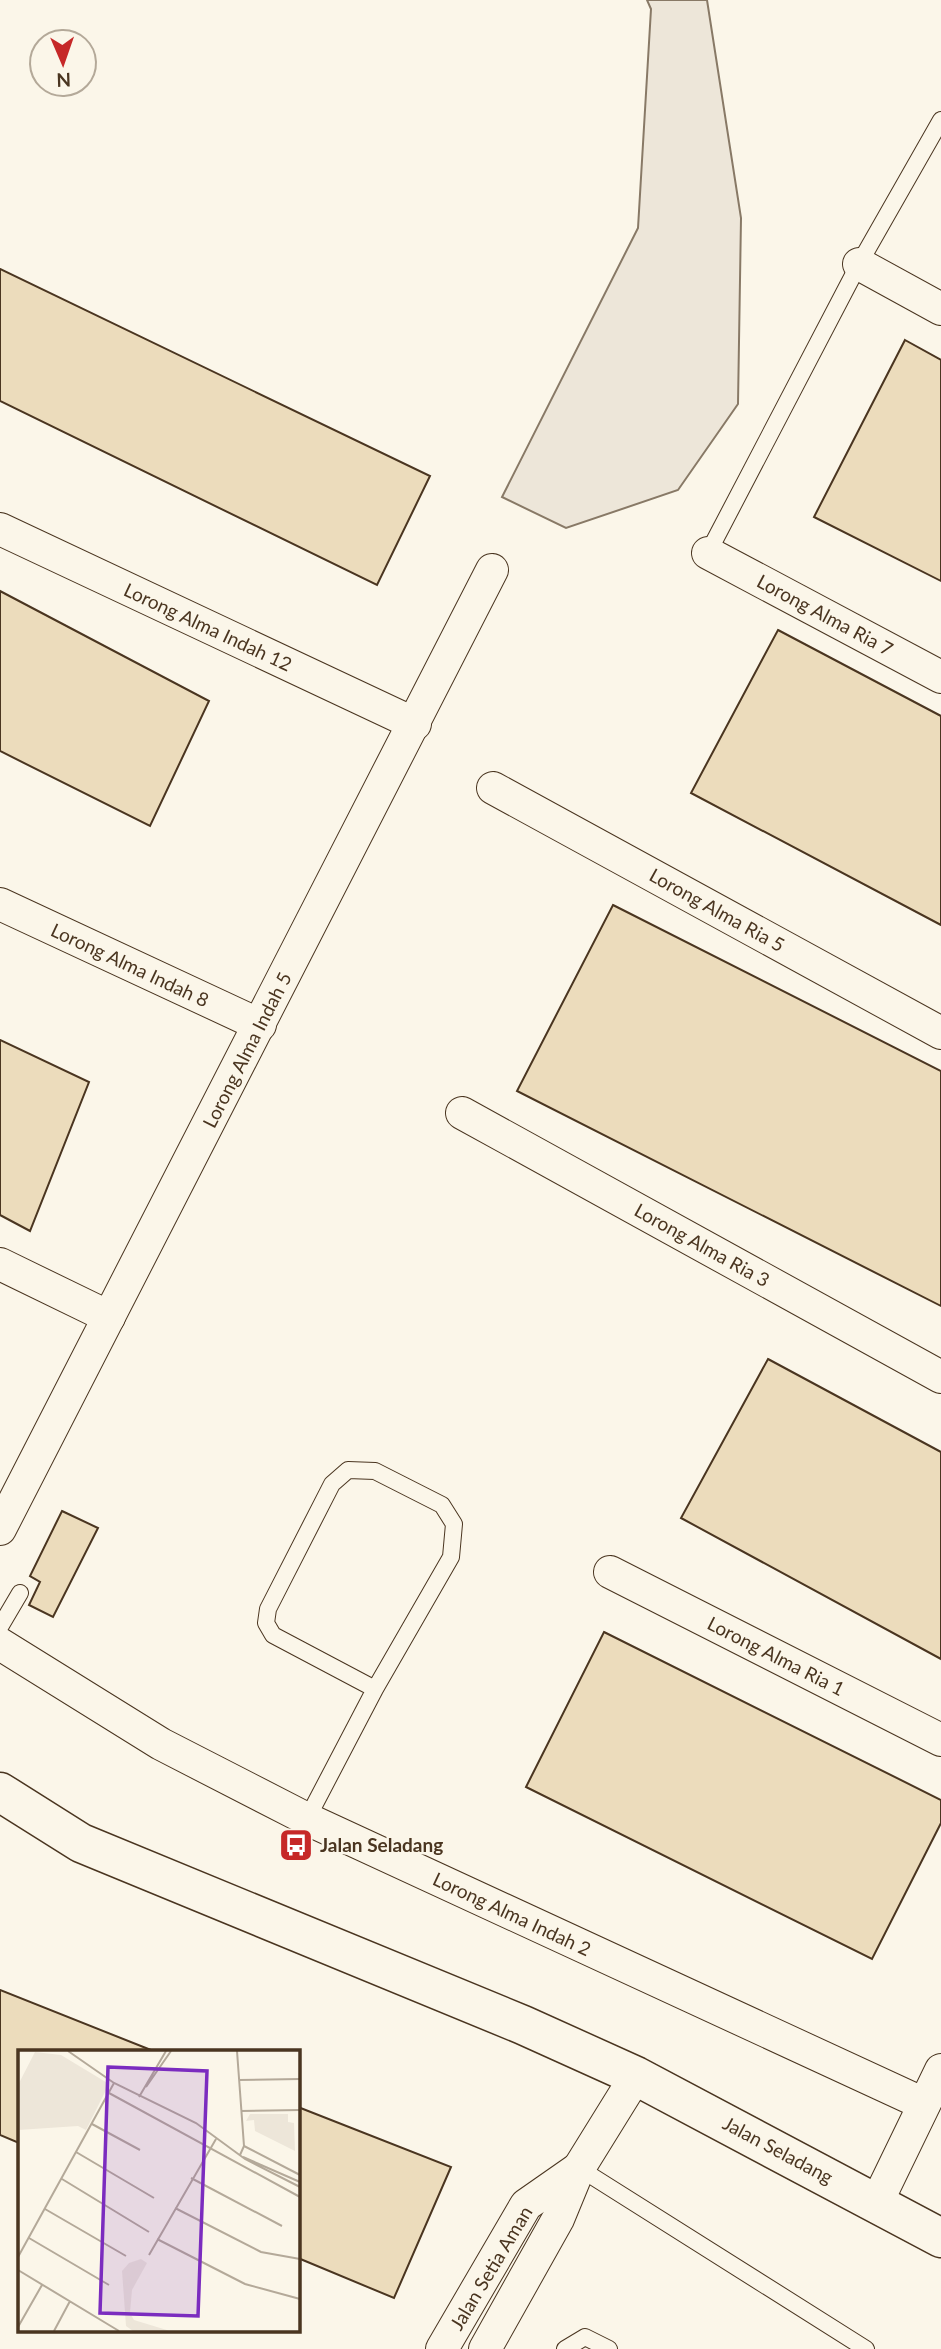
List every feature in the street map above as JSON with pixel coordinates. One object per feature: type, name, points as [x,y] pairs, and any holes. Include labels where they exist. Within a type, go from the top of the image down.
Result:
[{"type":"street","points":[[859,264],[941,309]]},
{"type":"street","name":"Lorong Alma Indah 12","points":[[0,529],[415,724]]},
{"type":"street","name":"Lorong Alma Ria 7","points":[[708,553],[941,677]]},
{"type":"street","name":"Lorong Alma Indah 5","points":[[0,1529],[492,570]]},
{"type":"street","name":"Lorong Alma Ria 5","points":[[493,789],[941,1033]]},
{"type":"street","name":"Lorong Alma Indah 8","points":[[0,904],[260,1025]]},
{"type":"street","name":"Lorong Alma Ria 3","points":[[462,1114],[941,1377]]},
{"type":"street","points":[[0,1264],[109,1317]]},
{"type":"street","name":"Lorong Alma Ria 1","points":[[610,1572],[941,1740]]},
{"type":"street","name":"Lorong Alma Indah 2","points":[[0,1644],[161,1744],[307,1819],[924,2104]]},
{"type":"street","name":"Jalan Seladang","points":[[0,1792],[80,1843],[523,2025],[636,2076],[941,2238]]},
{"type":"street","points":[[877,2202],[941,2070]]},
{"type":"street","name":"Jalan Setia Aman","points":[[485,2349],[558,2219],[579,2168],[636,2076]]},
{"type":"street","name":"Jalan Setia Aman","points":[[442,2349],[526,2205],[579,2168]]},
{"type":"lane","points":[[708,553],[859,264],[941,120]]},
{"type":"lane","points":[[307,1819],[375,1689],[451,1557],[454,1524],[442,1506],[375,1471],[348,1470],[332,1484],[268,1609],[266,1623],[273,1635],[375,1689]]},
{"type":"lane","points":[[0,1627],[20,1593]]},
{"type":"lane","points":[[579,2168],[866,2349]]},
{"type":"lane","points":[[565,2349],[566,2345],[585,2337],[609,2349]]},
{"type":"shaded area","points":[[647,0],[707,0],[741,218],[738,404],[678,490],[566,528],[502,497],[638,228],[651,9]]},
{"type":"building","points":[[0,269],[430,476],[377,585],[0,401]]},
{"type":"building","points":[[905,340],[941,360],[941,581],[814,517]]},
{"type":"building","points":[[0,591],[209,701],[150,826],[0,751]]},
{"type":"building","points":[[778,630],[941,716],[941,925],[691,793]]},
{"type":"building","points":[[613,905],[941,1071],[941,1306],[517,1091]]},
{"type":"building","points":[[0,1040],[89,1082],[30,1231],[0,1215]]},
{"type":"building","points":[[768,1359],[941,1452],[941,1659],[681,1518]]},
{"type":"building","points":[[62,1511],[98,1528],[53,1617],[29,1605],[40,1582],[30,1576]]},
{"type":"building","points":[[604,1632],[941,1800],[941,1823],[872,1959],[526,1787]]},
{"type":"building","points":[[0,1990],[151,2050],[18,2050],[18,2143],[0,2135]]},
{"type":"building","points":[[299,2107],[451,2167],[394,2298],[299,2258]]},
{"type":"place","name":"Jalan Seladang","points":[[296,1845]]}]
